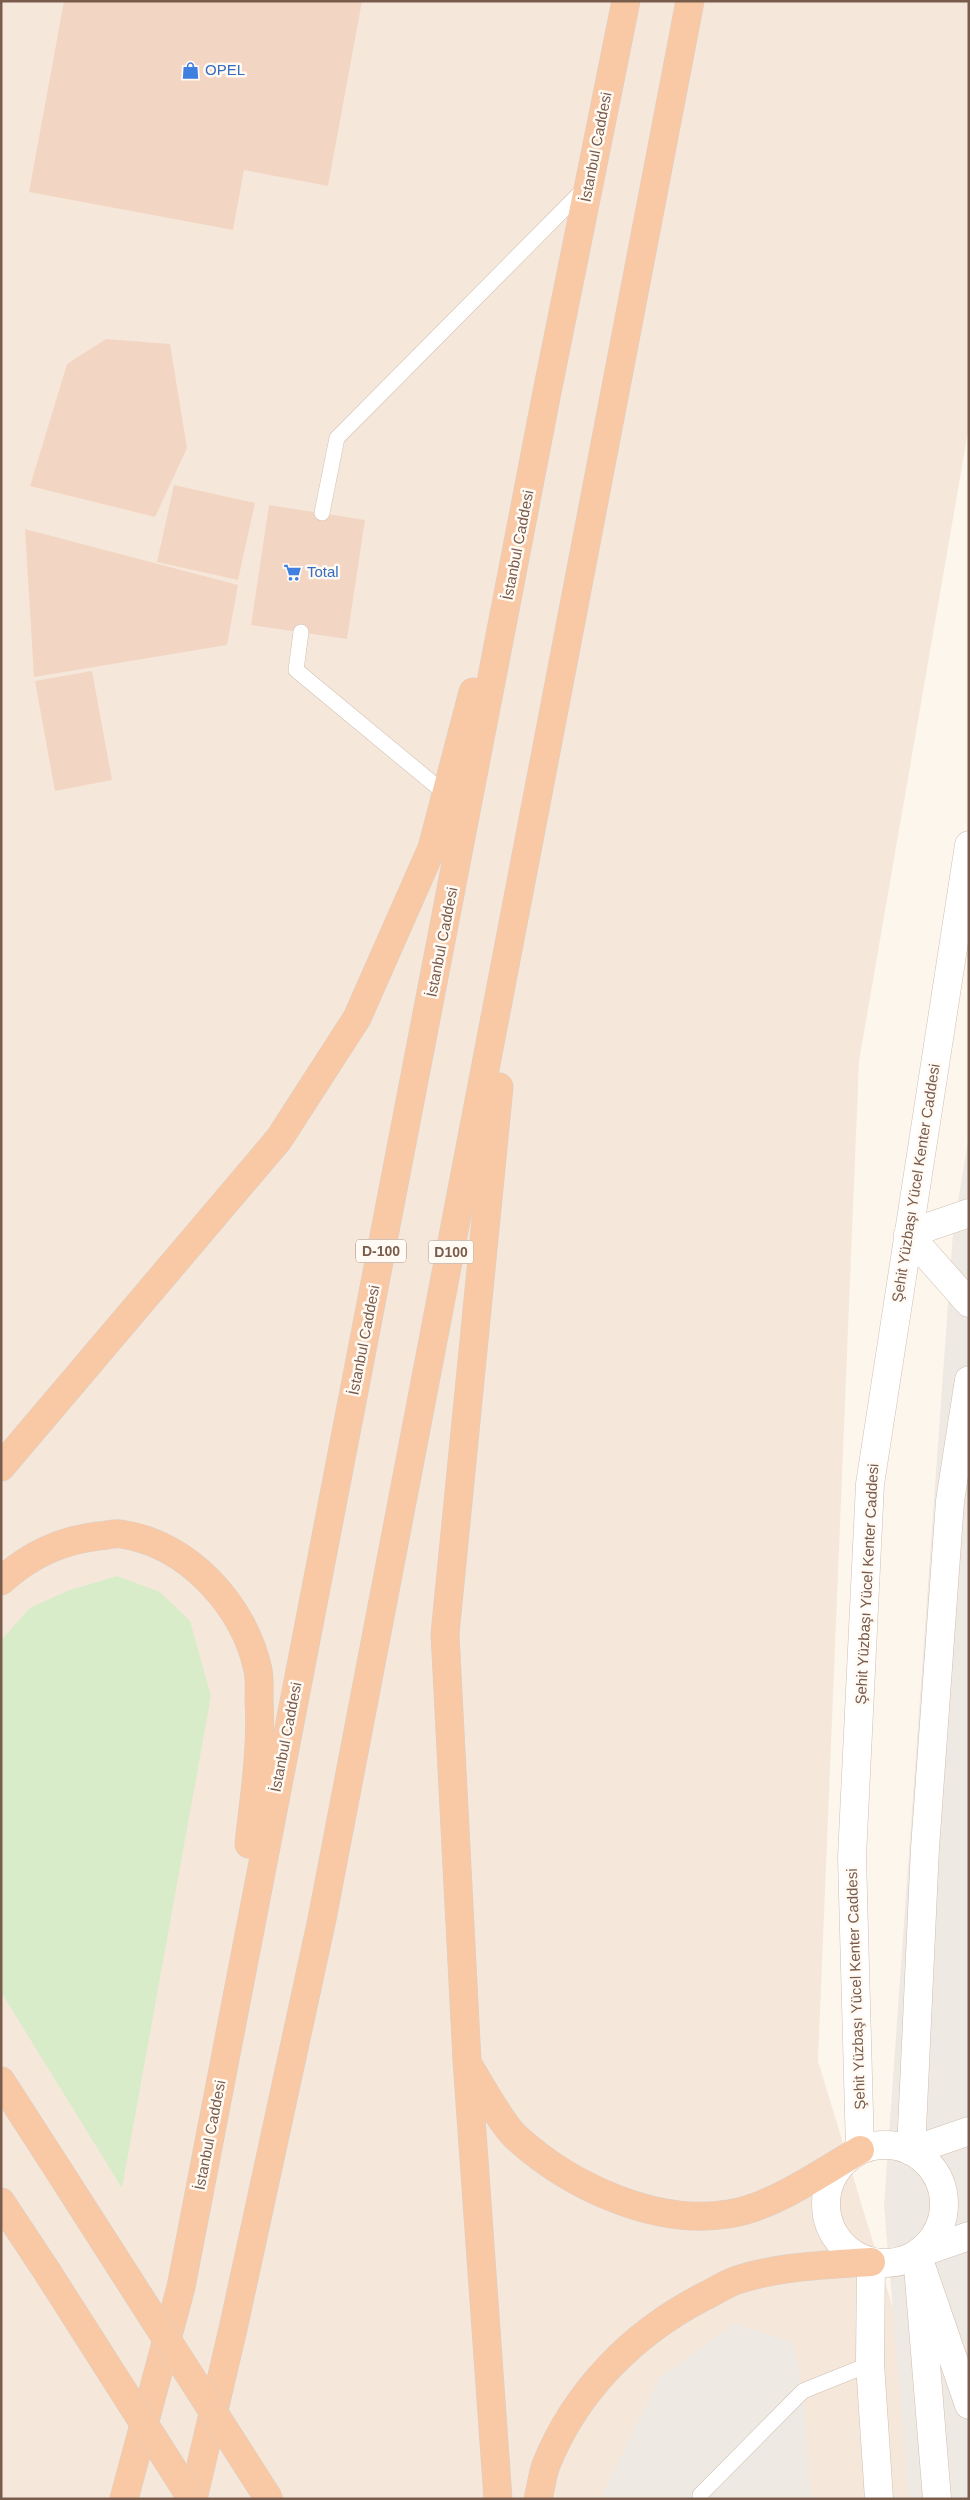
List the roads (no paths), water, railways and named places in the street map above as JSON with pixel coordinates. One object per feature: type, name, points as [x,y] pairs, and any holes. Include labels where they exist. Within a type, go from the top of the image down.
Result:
[{"type":"highway","name":"İstanbul Caddesi","points":[[124,2499],[180,2287],[547,392],[626,1]]},
{"type":"highway","name":"D100","points":[[192,2499],[233,2329],[322,1919],[515,922],[690,1]]},
{"type":"highway","points":[[1,1467],[279,1139],[358,1018],[432,848],[447,795],[547,392]]},
{"type":"highway","points":[[498,2499],[467,2061],[445,1634],[515,922]]},
{"type":"highway","points":[[1,1582],[22,1563],[72,1539],[120,1534],[165,1548],[190,1563],[218,1591],[243,1627],[258,1671],[261,1736],[244,1884],[180,2287]]},
{"type":"highway","points":[[467,2061],[516,2137],[564,2174],[617,2200],[678,2215],[729,2214],[779,2198],[860,2150]]},
{"type":"highway","points":[[1,2081],[269,2499]]},
{"type":"highway","points":[[1,2202],[192,2499]]},
{"type":"highway","points":[[538,2499],[545,2467],[572,2412],[607,2370],[640,2336],[669,2316],[735,2281],[796,2267],[872,2262]]},
{"type":"street","name":"Şehit Yüzbaşı Yücel Kenter Caddesi","points":[[860,2150],[852,1856],[870,1484],[969,845]]},
{"type":"street","points":[[969,1213],[908,1234],[969,1303]]},
{"type":"street","points":[[911,2151],[925,1848],[950,1511],[968,1386]]},
{"type":"street","points":[[911,2151],[969,2131]]},
{"type":"street","points":[[937,2499],[917,2254],[932,2239],[942,2221],[944,2201],[939,2181],[928,2163],[911,2151],[894,2146],[877,2145],[860,2150],[845,2160],[834,2174],[827,2191],[826,2210],[831,2227],[840,2243],[854,2255],[872,2262],[887,2264],[903,2260],[917,2254],[969,2236]]},
{"type":"street","points":[[917,2254],[969,2405]]},
{"type":"street","points":[[872,2262],[870,2364],[879,2499]]},
{"type":"lane","points":[[322,513],[337,438],[589,184]]},
{"type":"lane","points":[[301,632],[296,670],[447,795]]},
{"type":"lane","points":[[700,2499],[700,2495],[803,2391],[870,2364]]},
{"type":"place","name":"OPEL","points":[[191,70]]},
{"type":"place","name":"Total","points":[[293,572]]}]
